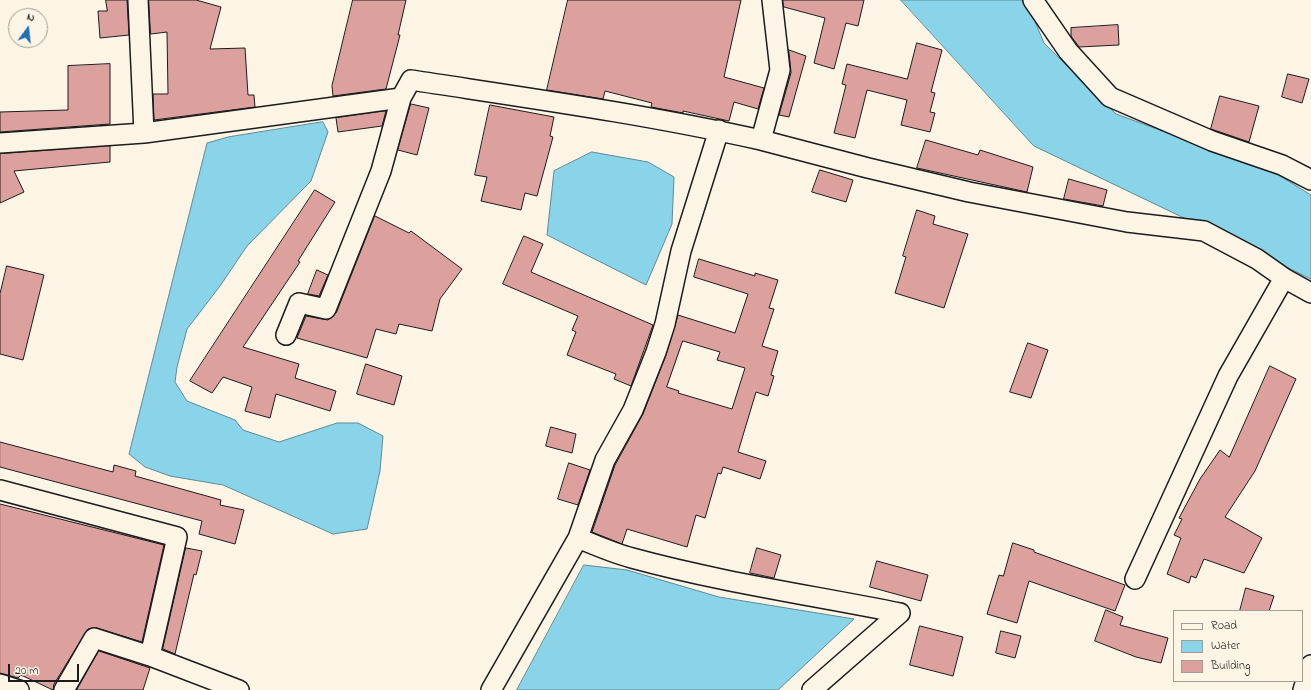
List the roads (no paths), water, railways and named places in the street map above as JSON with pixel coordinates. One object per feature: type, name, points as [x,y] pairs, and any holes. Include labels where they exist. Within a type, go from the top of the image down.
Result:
[{"type":"street","points":[[138,0],[144,133]]},
{"type":"street","points":[[761,140],[780,70],[772,0]]},
{"type":"street","points":[[1033,0],[1068,51],[1110,97],[1212,141],[1282,165],[1311,180]]},
{"type":"street","points":[[286,335],[299,303],[326,308],[381,170],[401,98],[411,80],[719,130],[969,192],[1127,222],[1204,231],[1257,259],[1284,278],[1311,293]]},
{"type":"street","points":[[0,143],[144,133],[401,98]]},
{"type":"street","points":[[491,690],[578,538],[605,460],[633,410],[656,352],[665,324],[681,251],[719,130]]},
{"type":"street","points":[[1135,579],[1228,376],[1284,278]]},
{"type":"street","points":[[0,490],[177,537],[150,656]]},
{"type":"street","points":[[578,538],[630,558],[689,572],[769,589],[900,613],[812,690]]},
{"type":"street","points":[[64,690],[94,638],[150,656],[239,690]]},
{"type":"street","points":[[1303,690],[1311,665]]},
{"type":"street","points":[[0,684],[19,690]]},
{"type":"water","points":[[901,0],[1026,0],[1044,43],[1116,114],[1272,171],[1311,195],[1311,279],[1034,146]]},
{"type":"water","points":[[323,122],[328,132],[311,181],[247,246],[220,286],[187,329],[177,367],[175,382],[187,401],[235,420],[243,430],[279,442],[337,423],[358,423],[383,436],[380,471],[367,529],[333,534],[223,485],[170,476],[145,467],[129,454],[207,143],[228,137]]},
{"type":"water","points":[[592,152],[648,162],[674,177],[672,224],[646,285],[547,235],[554,171]]},
{"type":"water","points":[[584,565],[627,570],[719,597],[854,619],[778,690],[517,690]]}]
